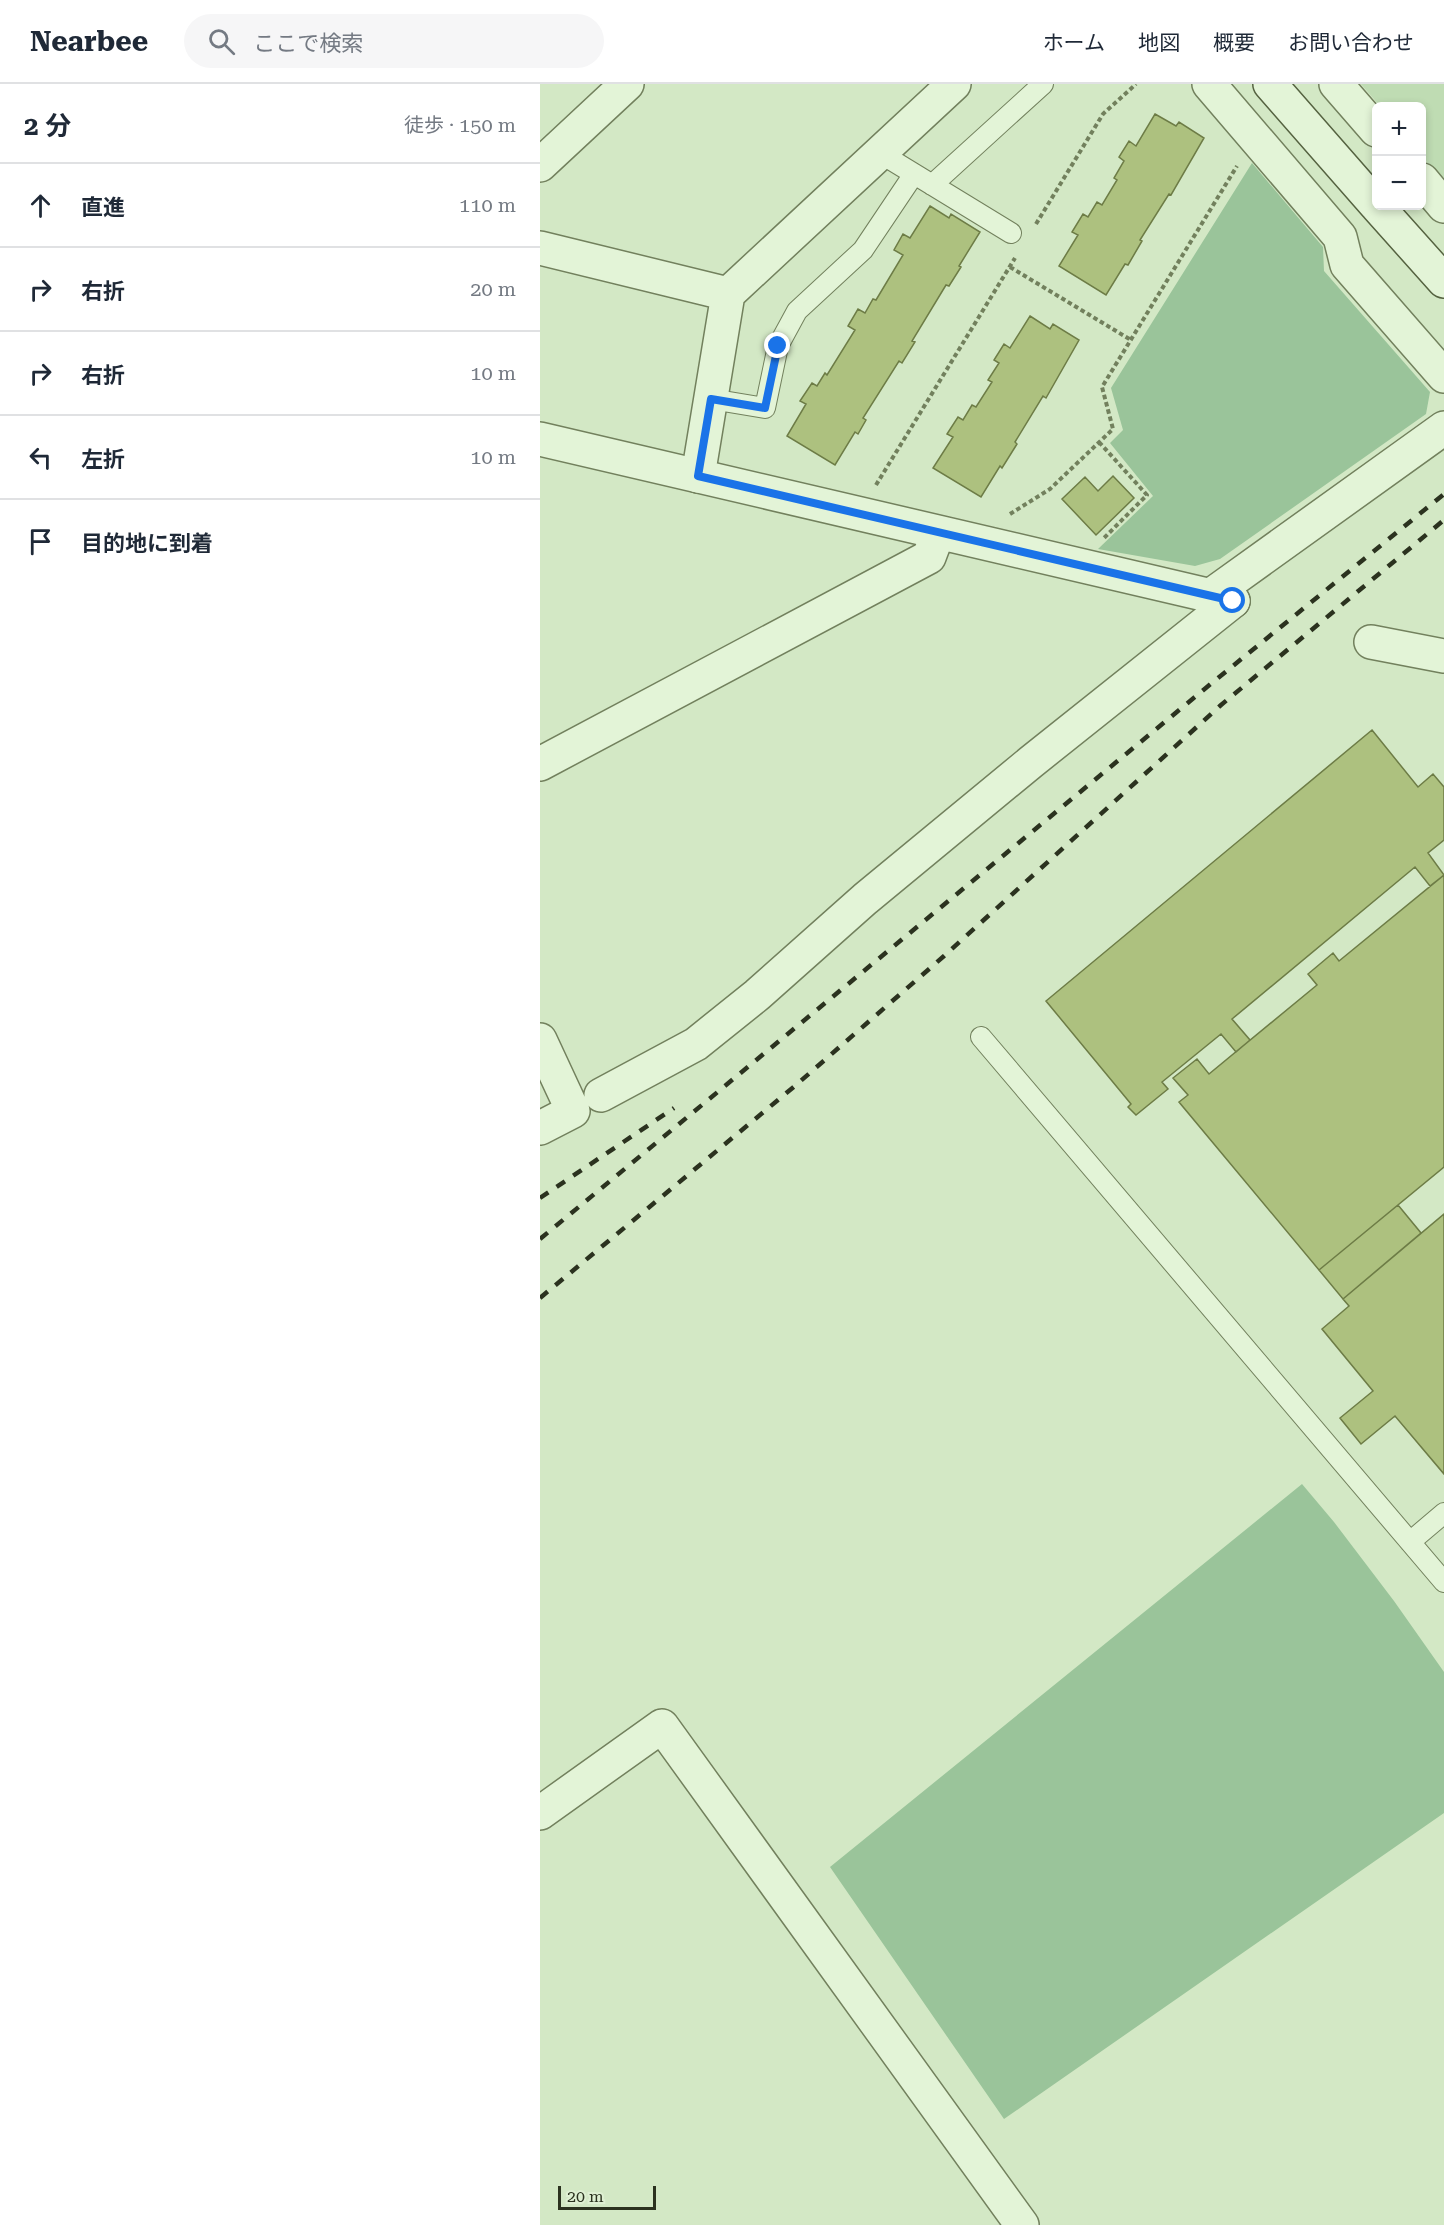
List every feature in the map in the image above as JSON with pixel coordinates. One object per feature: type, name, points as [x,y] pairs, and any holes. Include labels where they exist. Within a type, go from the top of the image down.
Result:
[{"type":"street","points":[[540,165],[627,84]]},
{"type":"street","points":[[698,476],[728,294],[954,84]]},
{"type":"street","points":[[1209,84],[1340,237],[1347,266],[1444,376]]},
{"type":"street","points":[[1270,84],[1372,199]]},
{"type":"street","points":[[1336,84],[1372,124]]},
{"type":"street","points":[[1426,185],[1444,206]]},
{"type":"street","points":[[1381,210],[1444,281]]},
{"type":"street","points":[[540,248],[728,294]]},
{"type":"street","points":[[601,1095],[696,1044],[1222,598],[1444,428]]},
{"type":"street","points":[[540,439],[1222,598]]},
{"type":"street","points":[[540,764],[929,557],[938,533]]},
{"type":"street","points":[[1371,642],[1444,656]]},
{"type":"street","points":[[540,1040],[573,1111],[540,1128]]},
{"type":"street","points":[[540,1813],[662,1725],[1022,2225]]},
{"type":"lane","points":[[932,185],[1043,84]]},
{"type":"lane","points":[[880,153],[1016,242]]},
{"type":"lane","points":[[711,399],[765,408],[778,346],[796,311],[863,250],[914,174]]},
{"type":"lane","points":[[981,1037],[1444,1582]]},
{"type":"lane","points":[[1410,1542],[1444,1513]]},
{"type":"path","points":[[1031,232],[1103,114],[1136,84]]},
{"type":"path","points":[[1004,518],[1050,489],[1113,429],[1102,387],[1255,137]]},
{"type":"path","points":[[872,492],[1010,267],[1016,242]]},
{"type":"path","points":[[1010,267],[1131,340]]},
{"type":"path","points":[[1099,442],[1147,495],[1101,541]]},
{"type":"green space","points":[[1361,84],[1444,84],[1444,183],[1426,161],[1426,102],[1377,102]]},
{"type":"green space","points":[[1252,163],[1323,247],[1324,271],[1430,392],[1426,414],[1220,559],[1195,566],[1098,549],[1153,496],[1110,443],[1123,430],[1111,388]]},
{"type":"green space","points":[[1302,1484],[1394,1601],[1444,1672],[1444,1813],[1004,2119],[830,1867]]},
{"type":"building","points":[[1155,114],[1176,126],[1179,122],[1204,138],[1171,195],[1169,194],[1140,240],[1142,241],[1128,265],[1125,264],[1106,295],[1059,266],[1078,235],[1072,232],[1083,214],[1088,217],[1097,202],[1102,205],[1117,180],[1114,178],[1124,161],[1119,157],[1129,141],[1136,146]]},
{"type":"building","points":[[930,206],[949,218],[951,214],[980,232],[959,266],[961,267],[949,286],[946,285],[912,341],[915,342],[902,363],[899,361],[863,418],[866,420],[858,434],[855,432],[835,465],[787,436],[806,404],[800,401],[812,383],[817,386],[825,373],[827,375],[855,330],[848,326],[858,309],[865,313],[873,299],[876,300],[903,255],[894,250],[903,234],[910,238]]},
{"type":"building","points":[[1030,316],[1050,329],[1053,324],[1079,340],[1046,398],[1043,396],[1015,442],[1017,444],[981,497],[933,468],[953,437],[947,434],[958,417],[963,420],[972,405],[976,407],[992,382],[988,380],[999,363],[994,360],[1004,344],[1010,348]]},
{"type":"building","points":[[1113,476],[1134,498],[1096,535],[1062,499],[1085,477],[1098,491]]},
{"type":"building","points":[[1372,730],[1418,787],[1433,774],[1444,787],[1444,840],[1428,853],[1444,875],[1430,886],[1415,867],[1232,1019],[1250,1040],[1236,1052],[1221,1034],[1162,1082],[1168,1089],[1136,1115],[1128,1107],[1131,1104],[1046,1001]]},
{"type":"building","points":[[1444,875],[1444,1167],[1319,1270],[1179,1102],[1188,1095],[1173,1078],[1197,1059],[1209,1074],[1317,985],[1308,974],[1333,953],[1339,961]]},
{"type":"building","points":[[1398,1205],[1421,1233],[1343,1299],[1319,1270]]},
{"type":"building","points":[[1444,1214],[1444,1474],[1395,1416],[1361,1444],[1340,1418],[1373,1391],[1322,1329],[1349,1306],[1343,1299]]},
{"type":"railway","points":[[540,1239],[1444,494]]},
{"type":"railway","points":[[540,1298],[796,1085],[944,956],[1221,705],[1444,520]]},
{"type":"railway","points":[[540,1198],[674,1108]]},
{"type":"route","points":[[778,346],[765,408],[711,399],[698,476],[1233,601]]}]
